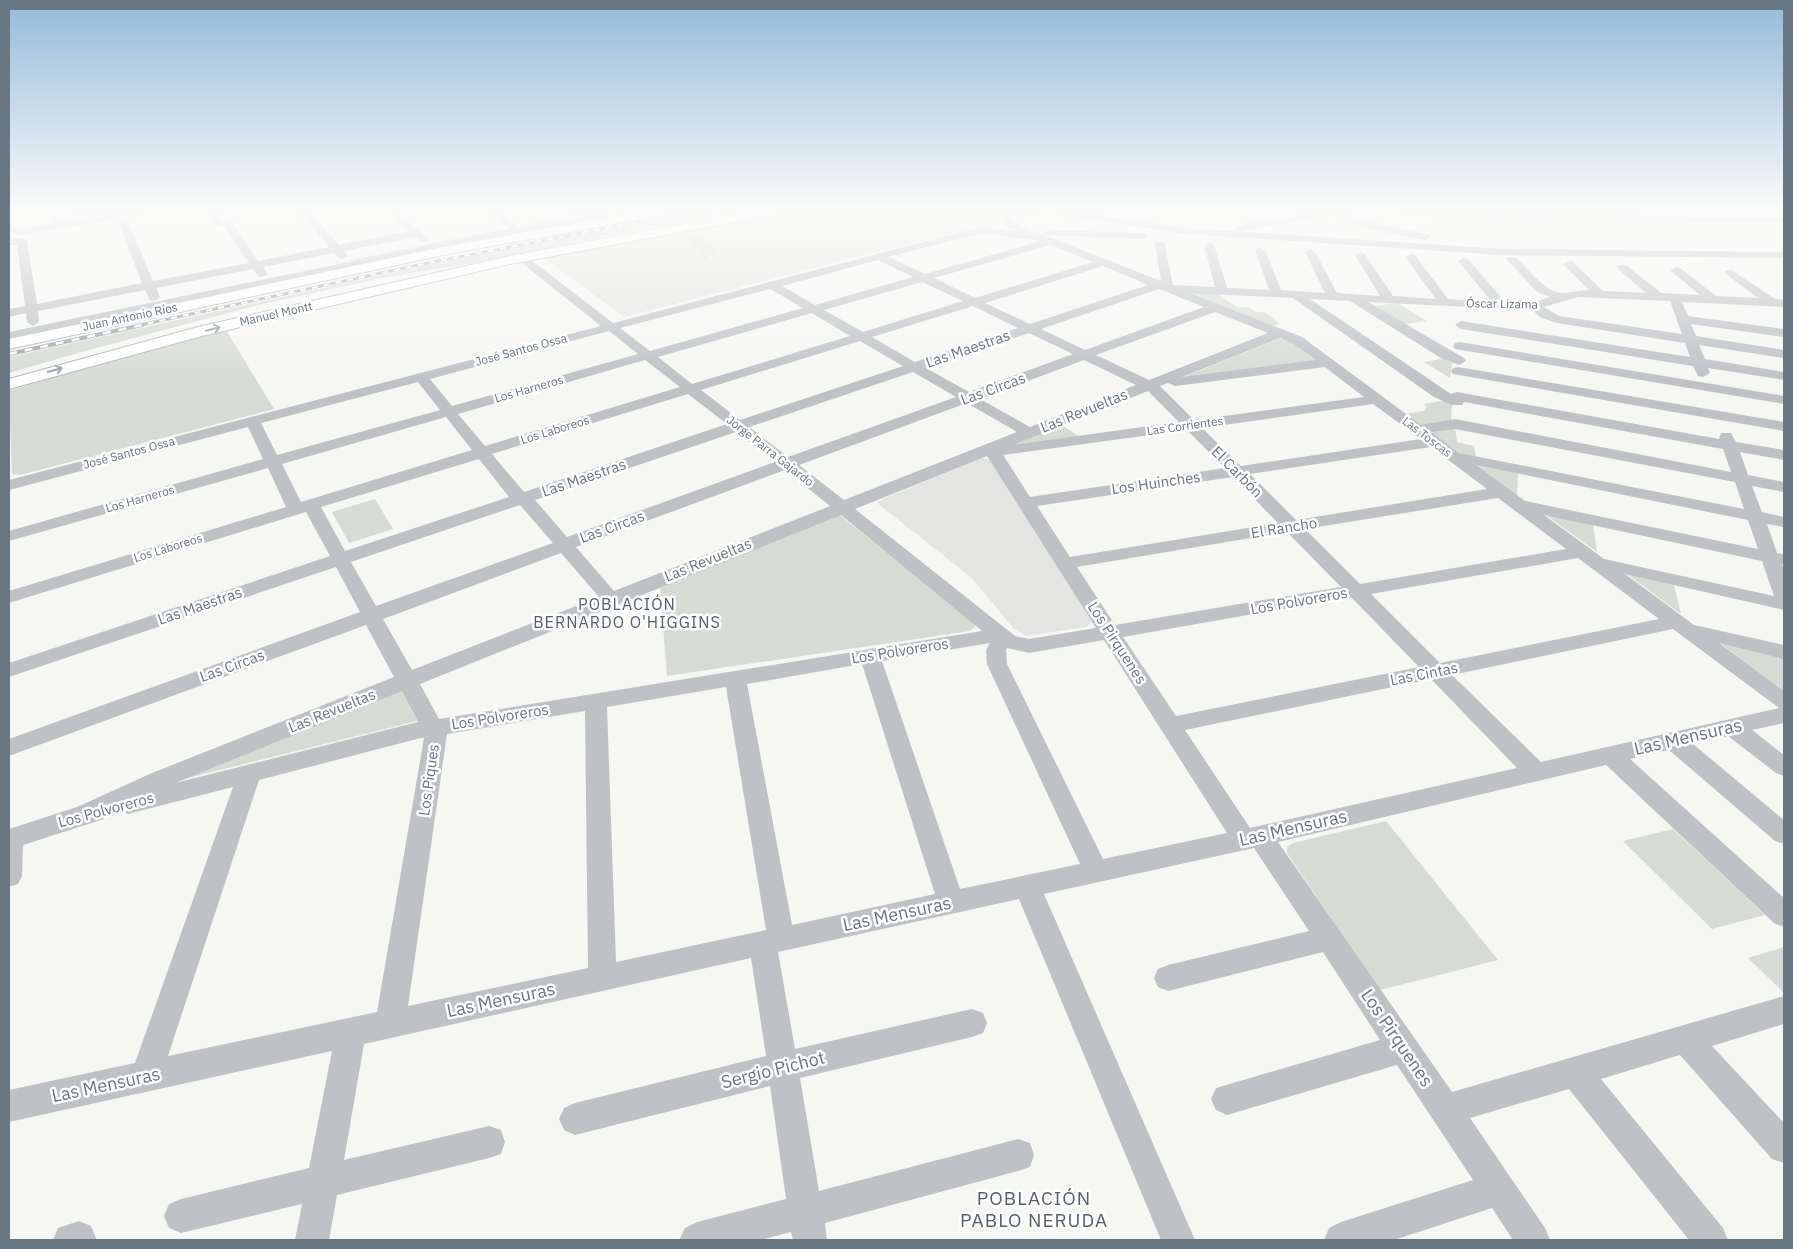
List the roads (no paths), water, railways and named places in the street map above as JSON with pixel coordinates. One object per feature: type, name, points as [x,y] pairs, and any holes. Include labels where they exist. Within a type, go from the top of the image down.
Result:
[{"type":"main road","name":"Juan Antonio Ríos","points":[[9,344],[158,308],[351,267]]},
{"type":"main road","name":"Manuel Montt","points":[[9,384],[183,336],[482,267]]},
{"type":"street","points":[[26,267],[35,331]]},
{"type":"street","points":[[142,267],[158,308]]},
{"type":"street","points":[[9,313],[239,267]]},
{"type":"street","points":[[258,267],[266,282]]},
{"type":"street","points":[[9,336],[158,308],[266,282],[350,267]]},
{"type":"street","name":"Jorge Parra Gajardo","points":[[534,267],[841,506],[1006,639]]},
{"type":"street","name":"José Santos Ossa","points":[[9,484],[834,267]]},
{"type":"street","name":"El Carbón","points":[[901,267],[1148,385],[1158,392],[1536,772]]},
{"type":"street","name":"Los Harneros","points":[[9,536],[957,267]]},
{"type":"street","name":"Los Laboreos","points":[[9,597],[1085,267]]},
{"type":"street","name":"Las Toscas","points":[[1115,267],[1164,287],[1219,299],[1297,340],[1784,702]]},
{"type":"street","points":[[1162,267],[1164,287]]},
{"type":"street","points":[[1214,267],[1219,299]]},
{"type":"street","points":[[1266,267],[1276,294]]},
{"type":"street","points":[[1318,267],[1333,297]]},
{"type":"street","points":[[1368,267],[1388,300]]},
{"type":"street","points":[[1419,267],[1445,303]]},
{"type":"street","points":[[1469,267],[1502,306]]},
{"type":"street","points":[[1520,267],[1541,289],[1557,298],[1603,307]]},
{"type":"street","points":[[1572,267],[1600,294]]},
{"type":"street","points":[[1622,267],[1658,297]]},
{"type":"street","points":[[1676,270],[1714,300]]},
{"type":"street","points":[[1756,278],[1733,274],[1775,306]]},
{"type":"street","points":[[770,284],[1029,433]]},
{"type":"street","name":"Óscar Lizama","points":[[1164,287],[1219,299],[1276,294],[1536,307],[1557,298],[1573,294],[1600,294],[1714,300],[1725,306],[1775,306]]},
{"type":"street","name":"Las Maestras","points":[[9,670],[1030,328],[1164,287]]},
{"type":"street","points":[[1296,295],[1439,394],[1457,399],[1784,455]]},
{"type":"street","points":[[1353,298],[1446,355],[1459,359],[1688,410],[1694,421],[1721,421],[1784,427]]},
{"type":"street","points":[[1676,298],[1755,516],[1777,558],[1784,596]]},
{"type":"street","name":"Las Circas","points":[[9,748],[1085,355],[1219,299]]},
{"type":"street","points":[[1456,424],[1461,325],[1465,304]]},
{"type":"street","points":[[1536,307],[1546,315],[1557,319],[1784,354]]},
{"type":"street","points":[[1683,319],[1784,333]]},
{"type":"street","points":[[1461,325],[1784,376]]},
{"type":"street","name":"Las Revueltas","points":[[82,816],[160,779],[841,506],[992,450],[1029,433],[1280,332]]},
{"type":"street","points":[[1459,359],[1708,388],[1784,400]]},
{"type":"street","points":[[1148,385],[1328,363]]},
{"type":"street","points":[[420,376],[516,494],[522,498],[611,599]]},
{"type":"street","name":"Las Corrientes","points":[[992,450],[1377,399]]},
{"type":"street","name":"Los Piques","points":[[252,420],[272,462],[341,559],[434,728],[436,742],[390,1024]]},
{"type":"street","points":[[1418,430],[1456,424],[1784,487]]},
{"type":"street","name":"Los Huinches","points":[[1025,502],[1435,442]]},
{"type":"street","name":"Los Pirquenes","points":[[992,450],[1170,725],[1329,938],[1534,1240]]},
{"type":"street","points":[[1453,456],[1784,522]]},
{"type":"street","name":"El Rancho","points":[[1065,563],[1502,492]]},
{"type":"street","points":[[1518,504],[1777,558]]},
{"type":"street","points":[[1589,557],[1784,604]]},
{"type":"street","name":"Los Polvoreros","points":[[10,857],[82,816],[250,772],[434,728],[870,656],[1006,639],[1029,646],[1111,634],[1356,591],[1589,557]]},
{"type":"street","points":[[1682,626],[1784,652]]},
{"type":"street","name":"Las Cintas","points":[[1170,725],[1435,671],[1682,626]]},
{"type":"street","points":[[1006,639],[996,650],[997,664],[1096,871]]},
{"type":"street","points":[[870,656],[951,902]]},
{"type":"street","points":[[735,678],[772,941],[783,1067],[808,1225]]},
{"type":"street","points":[[596,701],[602,978]]},
{"type":"street","name":"Las Mensuras","points":[[9,1106],[1252,837],[1784,715]]},
{"type":"street","points":[[1732,727],[1784,767]]},
{"type":"street","points":[[1672,740],[1784,834]]},
{"type":"street","points":[[1610,755],[1784,915]]},
{"type":"street","points":[[146,1077],[250,772]]},
{"type":"street","points":[[1027,886],[1178,1240]]},
{"type":"street","points":[[1168,978],[1329,938]]},
{"type":"street","points":[[1445,1110],[1784,1010]]},
{"type":"street","name":"Sergio Pichot","points":[[575,1120],[783,1067],[972,1023]]},
{"type":"street","points":[[312,1240],[351,1032]]},
{"type":"street","points":[[1686,1039],[1784,1147]]},
{"type":"street","points":[[1227,1099],[1403,1048]]},
{"type":"street","points":[[1575,1071],[1711,1240]]},
{"type":"street","points":[[181,1216],[489,1142]]},
{"type":"street","points":[[697,1240],[808,1225],[1018,1155]]},
{"type":"street","points":[[1341,1240],[1499,1189]]},
{"type":"railway","points":[[136,326],[407,267]]},
{"type":"railway","points":[[9,354],[142,325]]},
{"type":"district","name":"POBLACIÓN BERNARDO O'HIGGINS","points":[[627,613]]},
{"type":"district","name":"POBLACIÓN PABLO NERUDA","points":[[1034,1209]]}]
